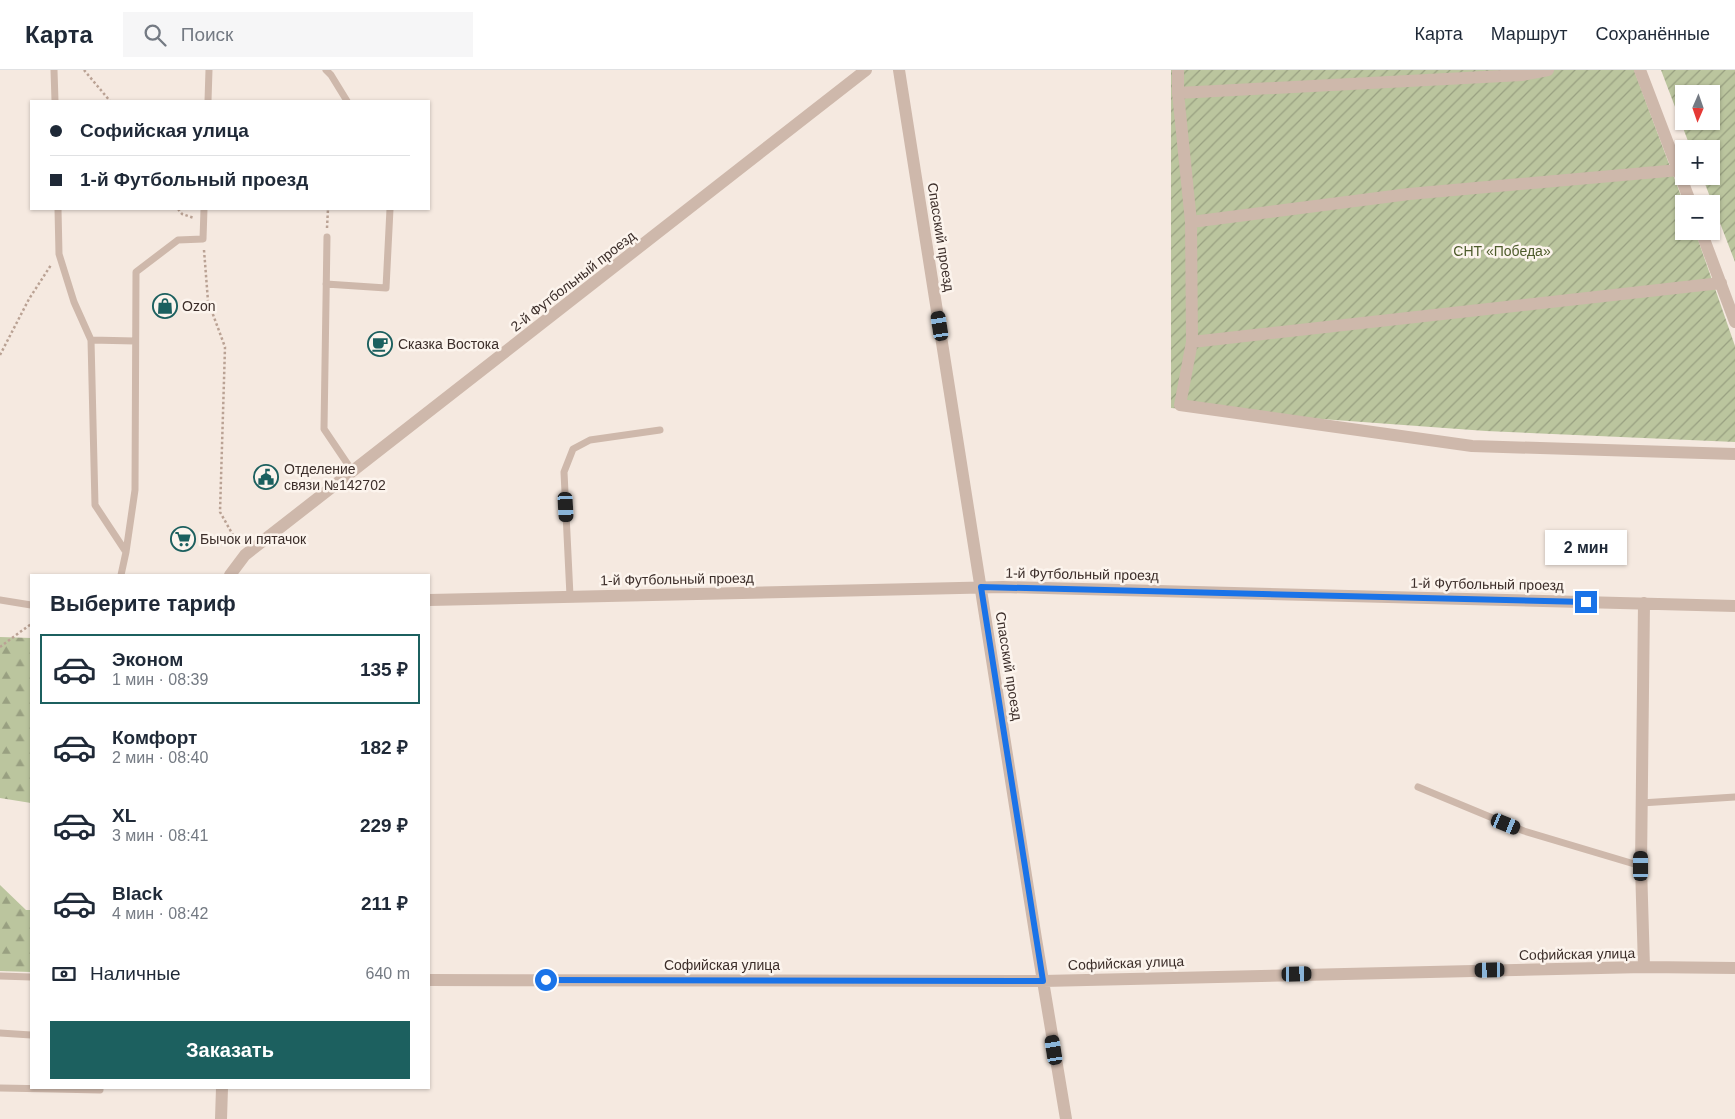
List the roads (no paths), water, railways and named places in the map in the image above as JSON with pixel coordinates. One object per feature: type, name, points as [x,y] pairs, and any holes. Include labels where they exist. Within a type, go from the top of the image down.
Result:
[{"type":"street","name":"2-й Футбольный проезд","points":[[231,574],[245,556],[866,70]]},
{"type":"street","name":"Спасский проезд","points":[[899,70],[1066,1119]]},
{"type":"street","points":[[1178,70],[1178,93],[1191,222],[1192,342],[1180,405],[1472,446],[1735,454]]},
{"type":"street","points":[[1178,93],[1512,75],[1548,70]]},
{"type":"street","points":[[1640,70],[1675,160]]},
{"type":"street","points":[[1191,222],[1409,194],[1675,170]]},
{"type":"street","points":[[1704,240],[1735,322]]},
{"type":"street","points":[[1192,342],[1720,283]]},
{"type":"street","name":"1-й Футбольный проезд","points":[[430,600],[981,587],[1735,606]]},
{"type":"street","points":[[1644,603],[1641,803],[1644,968]]},
{"type":"street","name":"Софийская улица","points":[[430,980],[1043,981],[1644,968],[1735,968]]},
{"type":"street","points":[[221,1119],[222,1089]]},
{"type":"lane","points":[[54,70],[55,100]]},
{"type":"lane","points":[[208,100],[209,70]]},
{"type":"lane","points":[[326,70],[346,100]]},
{"type":"lane","points":[[58,210],[58,254],[74,302],[91,340],[95,505],[126,552]]},
{"type":"lane","points":[[121,574],[135,490],[136,272],[178,240],[203,239],[204,210]]},
{"type":"lane","points":[[326,284],[386,288],[390,210]]},
{"type":"lane","points":[[327,237],[324,430],[353,472]]},
{"type":"lane","points":[[91,340],[135,342]]},
{"type":"lane","points":[[570,596],[564,472],[573,449],[590,440],[660,430]]},
{"type":"lane","points":[[0,600],[30,605]]},
{"type":"lane","points":[[1418,787],[1524,831],[1641,866]]},
{"type":"lane","points":[[1641,803],[1721,799],[1735,796]]},
{"type":"lane","points":[[0,976],[30,977]]},
{"type":"lane","points":[[0,1034],[30,1034]]},
{"type":"lane","points":[[0,1088],[30,1088]]},
{"type":"lane","points":[[77,1089],[100,1089]]},
{"type":"place","name":"Ozon","points":[[165,306]]},
{"type":"place","name":"Сказка Востока","points":[[380,344]]},
{"type":"place","name":"Отделение связи №142702","points":[[266,477]]},
{"type":"place","name":"Бычок и пятачок","points":[[183,539]]},
{"type":"park label","name":"СНТ «Победа»","points":[[1502,251]]}]
